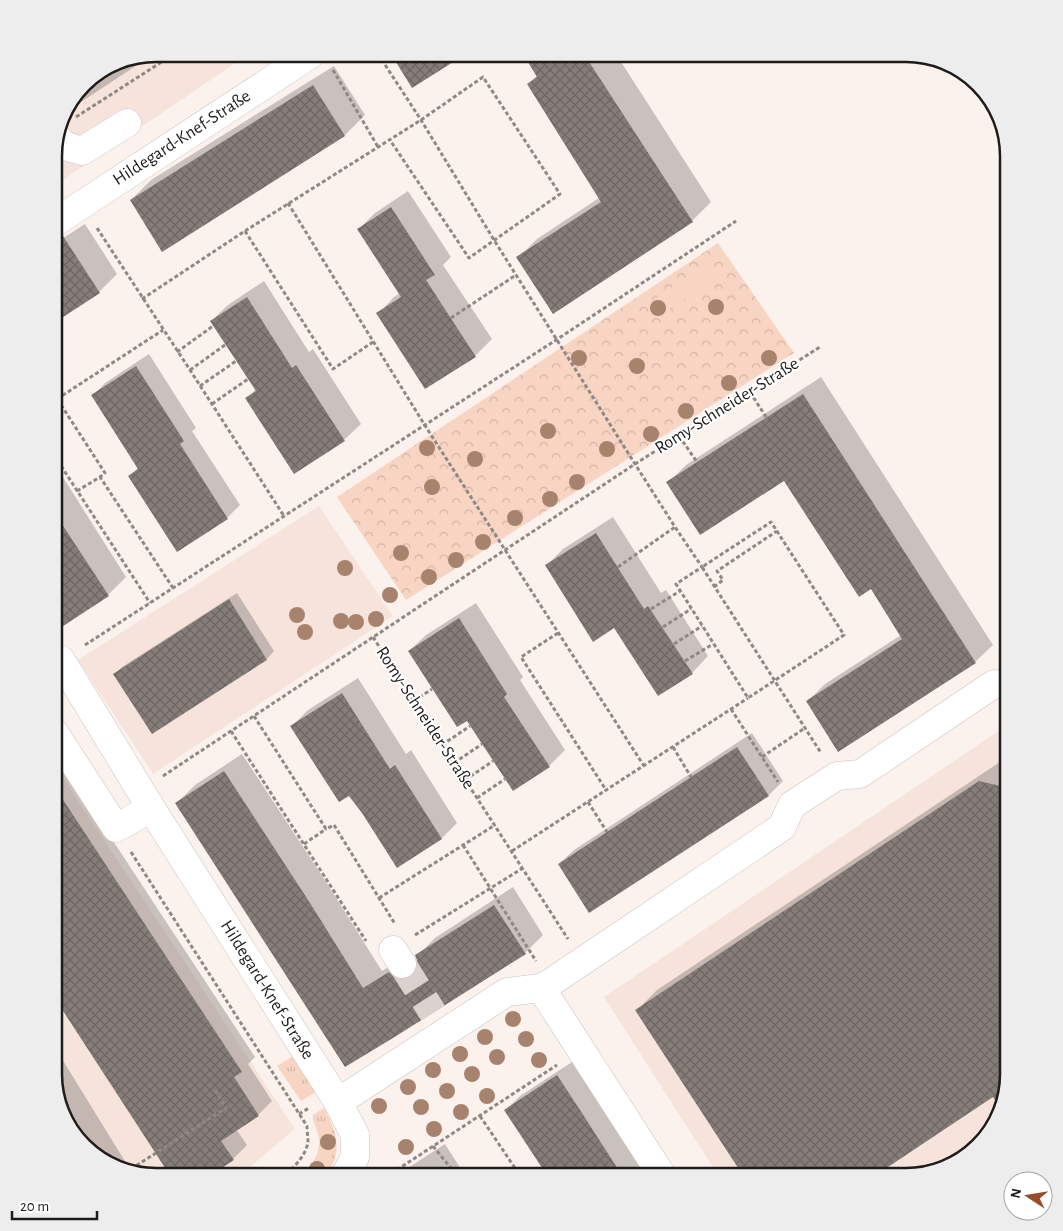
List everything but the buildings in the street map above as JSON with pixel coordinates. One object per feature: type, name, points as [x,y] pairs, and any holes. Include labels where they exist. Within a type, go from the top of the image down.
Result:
[{"type":"street","name":"Hildegard-Knef-Straße","points":[[63,217],[297,63]]},
{"type":"street","points":[[64,139],[65,146],[82,151],[127,123]]},
{"type":"street","name":"Hildegard-Knef-Straße","points":[[62,665],[338,1102],[355,1135],[355,1157],[349,1168]]},
{"type":"street","points":[[338,1102],[439,1023],[507,992],[546,986],[782,827],[792,805],[836,776],[860,774],[994,684]]},
{"type":"street","points":[[62,745],[116,828],[140,789]]},
{"type":"street","points":[[546,986],[581,1050],[658,1168]]},
{"type":"path","points":[[68,127],[161,63]]},
{"type":"path","points":[[384,63],[635,464]]},
{"type":"path","points":[[333,69],[378,147]]},
{"type":"path","points":[[142,299],[245,230],[421,120],[483,77],[560,194],[468,258],[390,140]]},
{"type":"path","points":[[288,203],[424,424],[644,766]]},
{"type":"path","points":[[82,205],[284,516]]},
{"type":"path","points":[[62,655],[150,603],[556,340],[736,220]]},
{"type":"path","points":[[245,230],[333,369],[373,342]]},
{"type":"path","points":[[451,318],[516,275]]},
{"type":"path","points":[[177,352],[213,326]]},
{"type":"path","points":[[63,395],[163,330]]},
{"type":"path","points":[[190,370],[225,345]]},
{"type":"path","name":"Romy-Schneider-Straße","points":[[582,961],[373,638],[635,464],[820,347]]},
{"type":"path","points":[[200,386],[236,361]]},
{"type":"path","points":[[212,404],[248,379]]},
{"type":"path","points":[[750,392],[766,417]]},
{"type":"path","points":[[63,408],[105,473],[78,491]]},
{"type":"path","points":[[679,436],[697,462]]},
{"type":"path","name":"Romy-Schneider-Straße","points":[[635,464],[775,681]]},
{"type":"path","points":[[63,468],[150,603]]},
{"type":"path","points":[[100,477],[172,588]]},
{"type":"path","points":[[512,851],[775,681],[844,635],[771,522],[676,584],[748,698]]},
{"type":"path","points":[[618,567],[675,527]]},
{"type":"path","points":[[714,587],[723,580],[717,571],[777,531]]},
{"type":"path","points":[[651,609],[680,591]]},
{"type":"path","points":[[663,627],[691,609]]},
{"type":"path","points":[[674,644],[702,626]]},
{"type":"path","points":[[558,633],[521,657],[606,790]]},
{"type":"path","points":[[140,789],[373,638]]},
{"type":"path","points":[[685,661],[713,644]]},
{"type":"path","points":[[775,681],[836,776]]},
{"type":"path","points":[[414,701],[432,689]]},
{"type":"path","points":[[731,709],[792,805]]},
{"type":"path","points":[[254,716],[326,829]]},
{"type":"path","points":[[442,745],[470,726]]},
{"type":"path","points":[[762,757],[806,728]]},
{"type":"path","points":[[231,731],[378,959],[400,952],[523,868]]},
{"type":"path","points":[[454,763],[482,744]]},
{"type":"path","points":[[673,747],[691,777]]},
{"type":"path","points":[[465,780],[493,761]]},
{"type":"path","points":[[477,798],[505,779]]},
{"type":"path","points":[[588,802],[607,832]]},
{"type":"path","points":[[304,844],[334,825],[379,898],[400,952]]},
{"type":"path","points":[[379,898],[495,825]]},
{"type":"path","points":[[116,828],[307,1126],[308,1144],[301,1158],[292,1168]]},
{"type":"path","points":[[462,845],[490,889],[546,986]]},
{"type":"path","points":[[400,1168],[581,1050]]},
{"type":"path","points":[[136,1167],[226,1108],[215,1090]]},
{"type":"path","points":[[480,1116],[515,1168]]},
{"type":"path","points":[[433,1146],[451,1168]]},
{"type":"shaded area","points":[[236,63],[63,180],[63,144],[72,115],[86,94],[109,75],[138,64]]},
{"type":"shaded area","points":[[319,506],[393,616],[153,774],[78,660]]},
{"type":"shaded area","points":[[1000,730],[1000,1087],[993,1111],[985,1127],[973,1141],[954,1156],[937,1164],[913,1168],[713,1168],[604,997]]},
{"type":"shaded area","points":[[62,777],[295,1129],[249,1168],[150,1168],[126,1164],[109,1156],[90,1141],[78,1127],[67,1105],[62,1075]]},
{"type":"green space","points":[[718,243],[794,353],[406,600],[337,497]]},
{"type":"green space","points":[[710,262],[719,277],[666,311],[657,297]]},
{"type":"green space","points":[[293,1056],[316,1092],[301,1101],[277,1066]]},
{"type":"green space","points":[[324,1108],[333,1126],[336,1151],[331,1168],[309,1168],[316,1157],[319,1144],[313,1115]]},
{"type":"tunnel","points":[[402,964],[433,1013]]}]
